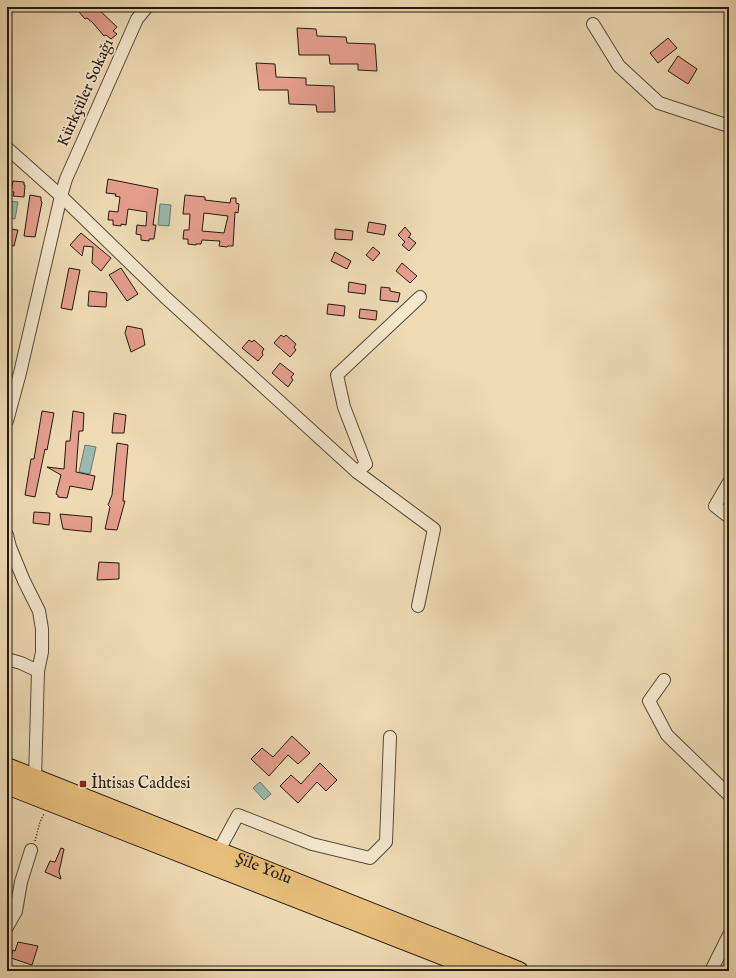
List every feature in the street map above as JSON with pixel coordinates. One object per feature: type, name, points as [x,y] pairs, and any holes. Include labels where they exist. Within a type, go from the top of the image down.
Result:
[{"type":"highway","name":"Şile Yolu","points":[[7,767],[519,971]]},
{"type":"highway","name":"Şile Yolu","points":[[7,785],[482,971]]},
{"type":"street","name":"Kürkçüler Sokağı","points":[[61,196],[83,139],[103,98],[137,19],[147,7]]},
{"type":"street","points":[[593,24],[619,66],[659,103],[729,126]]},
{"type":"street","points":[[7,148],[61,196],[165,297],[357,472],[434,529],[418,606]]},
{"type":"street","points":[[7,421],[22,366],[61,196]]},
{"type":"street","points":[[357,472],[366,464],[344,407],[337,375],[420,297]]},
{"type":"street","points":[[729,482],[714,506],[729,517]]},
{"type":"street","points":[[7,535],[10,547],[24,581],[39,611],[42,629],[42,652],[38,671],[35,779]]},
{"type":"street","points":[[7,659],[21,663],[38,671]]},
{"type":"street","points":[[664,680],[649,701],[667,735],[729,795]]},
{"type":"street","points":[[218,852],[238,815],[312,844],[370,858],[386,842],[390,736]]},
{"type":"street","points":[[7,927],[16,911],[21,882],[31,850]]},
{"type":"street","points":[[711,971],[729,935]]},
{"type":"path","points":[[31,850],[40,822],[47,807],[56,805]]},
{"type":"water","points":[[7,201],[18,202],[15,219],[7,217]]},
{"type":"water","points":[[160,204],[171,205],[169,226],[158,225]]},
{"type":"water","points":[[85,445],[96,447],[90,474],[79,472]]},
{"type":"water","points":[[260,782],[271,794],[264,800],[253,788]]},
{"type":"building","points":[[75,7],[96,7],[117,27],[113,31],[117,34],[111,39],[106,35],[104,36],[93,23],[87,18],[85,19]]},
{"type":"building","points":[[297,28],[316,29],[317,36],[346,37],[347,43],[375,44],[377,71],[358,70],[358,64],[330,64],[329,55],[299,55]]},
{"type":"building","points":[[668,38],[677,48],[658,63],[650,53]]},
{"type":"building","points":[[678,56],[697,69],[688,84],[668,71]]},
{"type":"building","points":[[256,63],[275,64],[276,77],[306,78],[306,85],[334,86],[335,112],[317,112],[316,105],[289,104],[288,90],[259,90]]},
{"type":"building","points":[[108,179],[158,189],[153,225],[156,225],[154,239],[149,239],[149,241],[141,240],[141,235],[136,234],[137,225],[146,226],[147,212],[128,209],[126,225],[113,225],[113,220],[108,220],[109,211],[118,212],[120,197],[115,196],[116,194],[106,193]]},
{"type":"building","points":[[13,181],[24,182],[24,197],[13,196],[14,192],[11,192]]},
{"type":"building","points":[[30,195],[41,197],[42,202],[35,237],[24,236]]},
{"type":"building","points":[[185,195],[205,197],[205,200],[230,203],[231,198],[236,198],[236,203],[239,204],[238,213],[235,212],[233,246],[219,246],[220,241],[202,240],[201,244],[188,244],[188,239],[183,239],[184,230],[189,230],[190,214],[183,214]],"holes":[[[204,213],[228,216],[224,233],[202,231]]]},
{"type":"building","points":[[369,222],[386,225],[384,235],[367,232]]},
{"type":"building","points":[[405,227],[411,234],[408,238],[409,237],[416,243],[409,251],[402,245],[405,242],[398,235]]},
{"type":"building","points":[[10,229],[18,230],[14,246],[7,245],[7,230],[10,231]]},
{"type":"building","points":[[335,229],[353,231],[352,240],[335,239]]},
{"type":"building","points":[[81,233],[111,258],[101,271],[92,263],[93,247],[84,246],[82,256],[70,245]]},
{"type":"building","points":[[373,247],[380,253],[373,261],[366,255]]},
{"type":"building","points":[[335,252],[351,261],[347,269],[331,261]]},
{"type":"building","points":[[402,263],[417,276],[410,283],[396,271]]},
{"type":"building","points":[[69,268],[80,270],[72,310],[61,308]]},
{"type":"building","points":[[121,268],[138,294],[127,301],[109,275]]},
{"type":"building","points":[[349,282],[366,285],[365,294],[348,292]]},
{"type":"building","points":[[381,287],[390,288],[390,291],[400,293],[398,302],[380,300]]},
{"type":"building","points":[[89,291],[107,293],[106,307],[88,306]]},
{"type":"building","points":[[328,304],[345,306],[344,316],[327,314]]},
{"type":"building","points":[[360,309],[377,311],[376,320],[359,318]]},
{"type":"building","points":[[127,326],[142,329],[145,345],[131,352],[125,333]]},
{"type":"building","points":[[281,335],[284,337],[286,335],[296,344],[294,347],[296,350],[290,357],[274,343]]},
{"type":"building","points":[[249,340],[252,342],[254,340],[264,349],[262,352],[263,355],[258,361],[242,348]]},
{"type":"building","points":[[280,363],[294,374],[291,377],[293,380],[288,387],[272,373]]},
{"type":"building","points":[[42,411],[54,413],[47,450],[45,449],[35,497],[25,495],[31,459],[34,459]]},
{"type":"building","points":[[73,411],[84,413],[83,431],[79,431],[76,472],[95,476],[92,490],[70,486],[67,498],[58,497],[56,494],[61,475],[47,467],[64,469],[66,441],[70,441]]},
{"type":"building","points":[[114,413],[126,415],[124,433],[112,433]]},
{"type":"building","points":[[117,443],[128,445],[123,501],[125,501],[117,530],[105,529],[110,507],[108,505],[112,495]]},
{"type":"building","points":[[34,512],[50,513],[49,525],[33,523]]},
{"type":"building","points":[[60,514],[92,517],[91,532],[63,529]]},
{"type":"building","points":[[99,562],[119,563],[119,579],[97,580]]},
{"type":"building","points":[[292,736],[310,753],[298,764],[288,755],[269,776],[251,759],[262,748],[273,757]]},
{"type":"building","points":[[320,763],[337,780],[326,791],[317,782],[298,803],[280,786],[291,775],[301,784]]},
{"type":"building","points":[[61,848],[64,849],[59,872],[61,879],[45,872],[50,861],[55,862]]},
{"type":"building","points":[[18,942],[38,946],[32,965],[11,958],[13,950],[15,951]]},
{"type":"place","name":"İhtisas Caddesi","points":[[83,784]]}]
